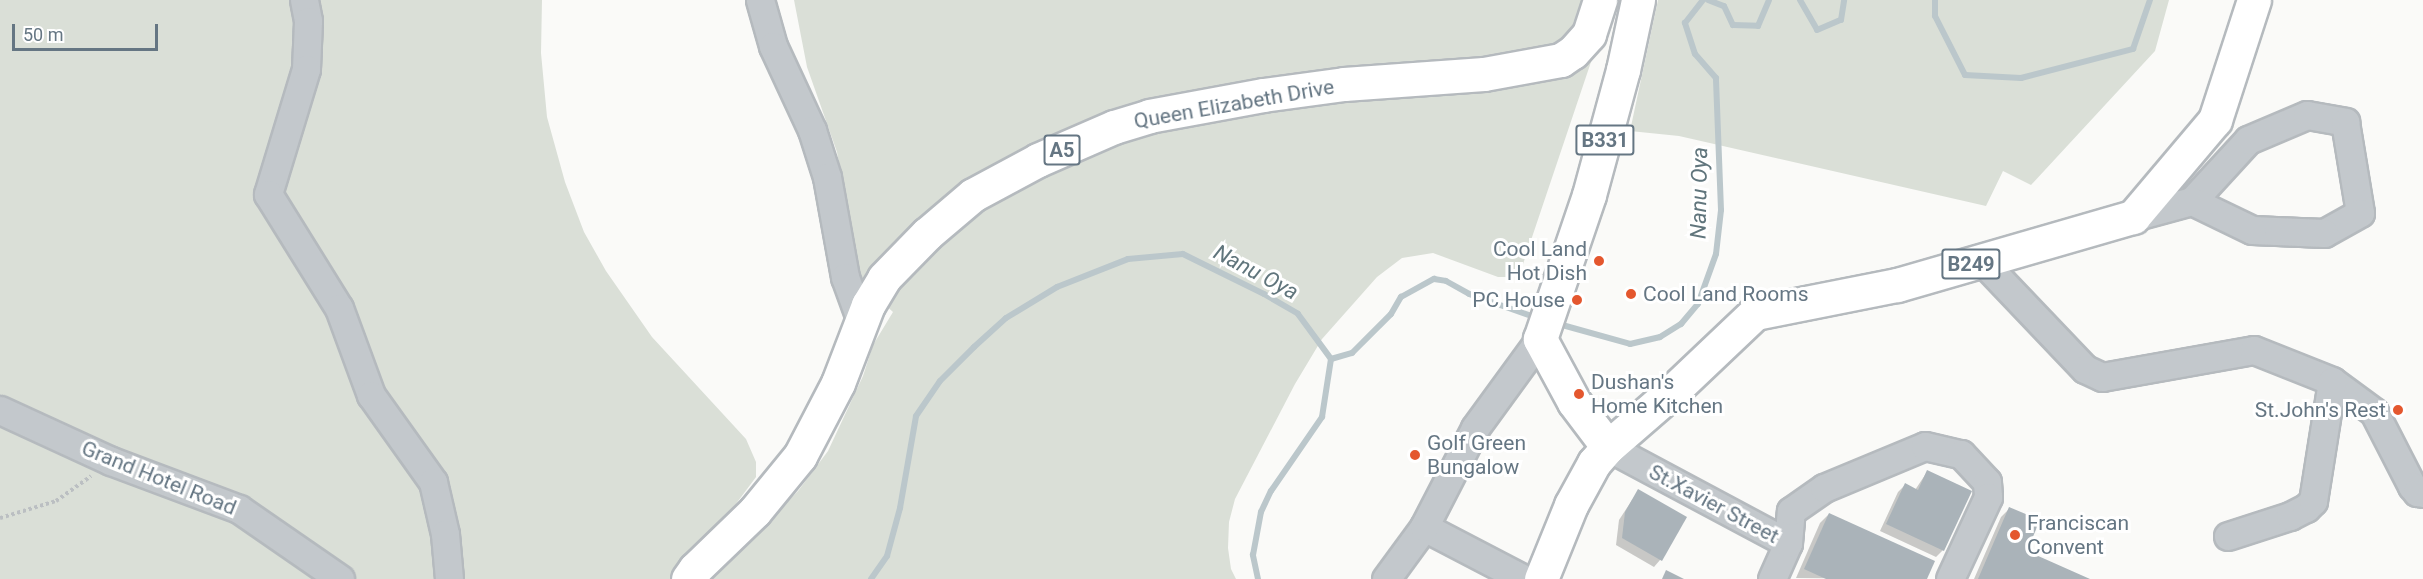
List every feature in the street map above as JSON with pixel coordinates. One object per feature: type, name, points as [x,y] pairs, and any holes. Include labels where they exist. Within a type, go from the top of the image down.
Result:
[{"type":"main road","name":"Queen Elizabeth Drive","points":[[688,579],[695,569],[755,511],[800,456],[838,383],[861,321],[884,278],[958,206],[1015,171],[1114,128],[1162,113],[1263,95],[1344,84],[1484,74],[1553,63],[1574,52],[1589,34],[1600,0]]},
{"type":"main road","name":"B331","points":[[1541,336],[1610,123],[1638,0]]},
{"type":"main road","points":[[2133,217],[2215,120],[2254,0]]},
{"type":"main road","name":"B249","points":[[1608,447],[1676,388],[1755,313],[1897,285],[2133,217]]},
{"type":"main road","points":[[1540,579],[1585,477],[1608,447],[1570,395],[1541,336]]},
{"type":"street","points":[[304,0],[308,21],[306,69],[268,194],[339,308],[371,395],[433,482],[445,534],[449,579]]},
{"type":"street","points":[[760,0],[773,46],[812,130],[827,177],[845,277],[861,321]]},
{"type":"street","points":[[2133,217],[2192,201],[2248,140],[2307,115],[2345,122],[2360,213],[2324,233],[2252,230],[2192,201]]},
{"type":"street","points":[[1982,261],[2085,369],[2102,377],[2254,350],[2332,381],[2374,412],[2412,486],[2417,492],[2423,493]]},
{"type":"street","points":[[1386,579],[1424,527],[1475,428],[1541,336]]},
{"type":"street","points":[[2228,536],[2290,516],[2306,508],[2313,501],[2332,381]]},
{"type":"street","name":"Grand Hotel Road","points":[[0,410],[111,461],[239,509],[340,579]]},
{"type":"street","name":"St.Xavier Street","points":[[1608,447],[1788,543],[1791,511],[1824,488],[1925,446],[1961,454],[1987,482],[1988,497],[1950,579]]},
{"type":"street","points":[[1424,527],[1524,579]]},
{"type":"street","points":[[1772,579],[1788,543]]},
{"type":"path","points":[[0,518],[56,501],[111,461]]},
{"type":"shaded area","points":[[0,0],[542,0],[541,53],[547,117],[565,182],[584,232],[606,271],[652,337],[746,439],[756,462],[756,477],[680,579],[0,579]]},
{"type":"shaded area","points":[[794,0],[1588,0],[1581,25],[1593,56],[1523,264],[1516,273],[1507,277],[1498,277],[1433,253],[1402,258],[1377,277],[1322,339],[1295,384],[1235,499],[1229,522],[1228,548],[1231,569],[1236,579],[708,579],[798,491],[828,451],[863,376],[873,345],[893,312],[861,283],[837,152],[807,67]]},
{"type":"shaded area","points":[[1658,0],[2169,0],[2155,51],[2031,185],[2003,171],[1986,206],[1679,136],[1630,131]]},
{"type":"building","points":[[1927,470],[1972,491],[1944,551],[1886,524],[1905,483],[1918,490]]},
{"type":"building","points":[[1638,489],[1687,517],[1662,561],[1622,538],[1625,512]]},
{"type":"building","name":"Franciscan Convent","points":[[2009,507],[2040,520],[2027,551],[2090,579],[1978,579]]},
{"type":"building","points":[[1829,513],[1935,561],[1927,579],[1826,579],[1804,569]]},
{"type":"building","points":[[1666,570],[1684,579],[1662,579]]},
{"type":"waterway","name":"Nanu Oya","points":[[1555,323],[1630,344],[1660,337],[1681,324],[1698,304],[1716,254],[1721,210],[1716,78],[1695,54],[1685,23],[1703,0]]},
{"type":"waterway","name":"Nanu Oya","points":[[1708,0],[1724,6],[1733,25],[1758,26],[1769,0]]},
{"type":"waterway","name":"Nanu Oya","points":[[1800,0],[1817,30],[1841,20],[1844,0]]},
{"type":"waterway","name":"Nanu Oya","points":[[1935,0],[1935,16],[1965,75],[2021,78],[2133,49],[2150,0]]},
{"type":"waterway","name":"Nanu Oya","points":[[871,579],[887,556],[900,508],[916,416],[940,381],[974,347],[1006,318],[1057,287],[1128,259],[1183,254],[1264,294],[1298,314],[1331,359]]},
{"type":"waterway","name":"Nanu Oya","points":[[1331,359],[1352,353],[1391,314],[1401,297],[1434,279],[1446,281],[1469,294],[1537,318]]},
{"type":"waterway","points":[[1258,579],[1253,555],[1261,512],[1271,491],[1322,417],[1331,359]]},
{"type":"place","name":"Cool Land Hot Dish","points":[[1599,261]]},
{"type":"place","name":"Cool Land Rooms","points":[[1631,294]]},
{"type":"place","name":"PC House","points":[[1577,300]]},
{"type":"place","name":"Dushan's Home Kitchen","points":[[1579,394]]},
{"type":"place","name":"St.John's Rest","points":[[2398,410]]},
{"type":"place","name":"Golf Green Bungalow","points":[[1415,455]]},
{"type":"place","name":"Franciscan Convent","points":[[2015,535]]}]
